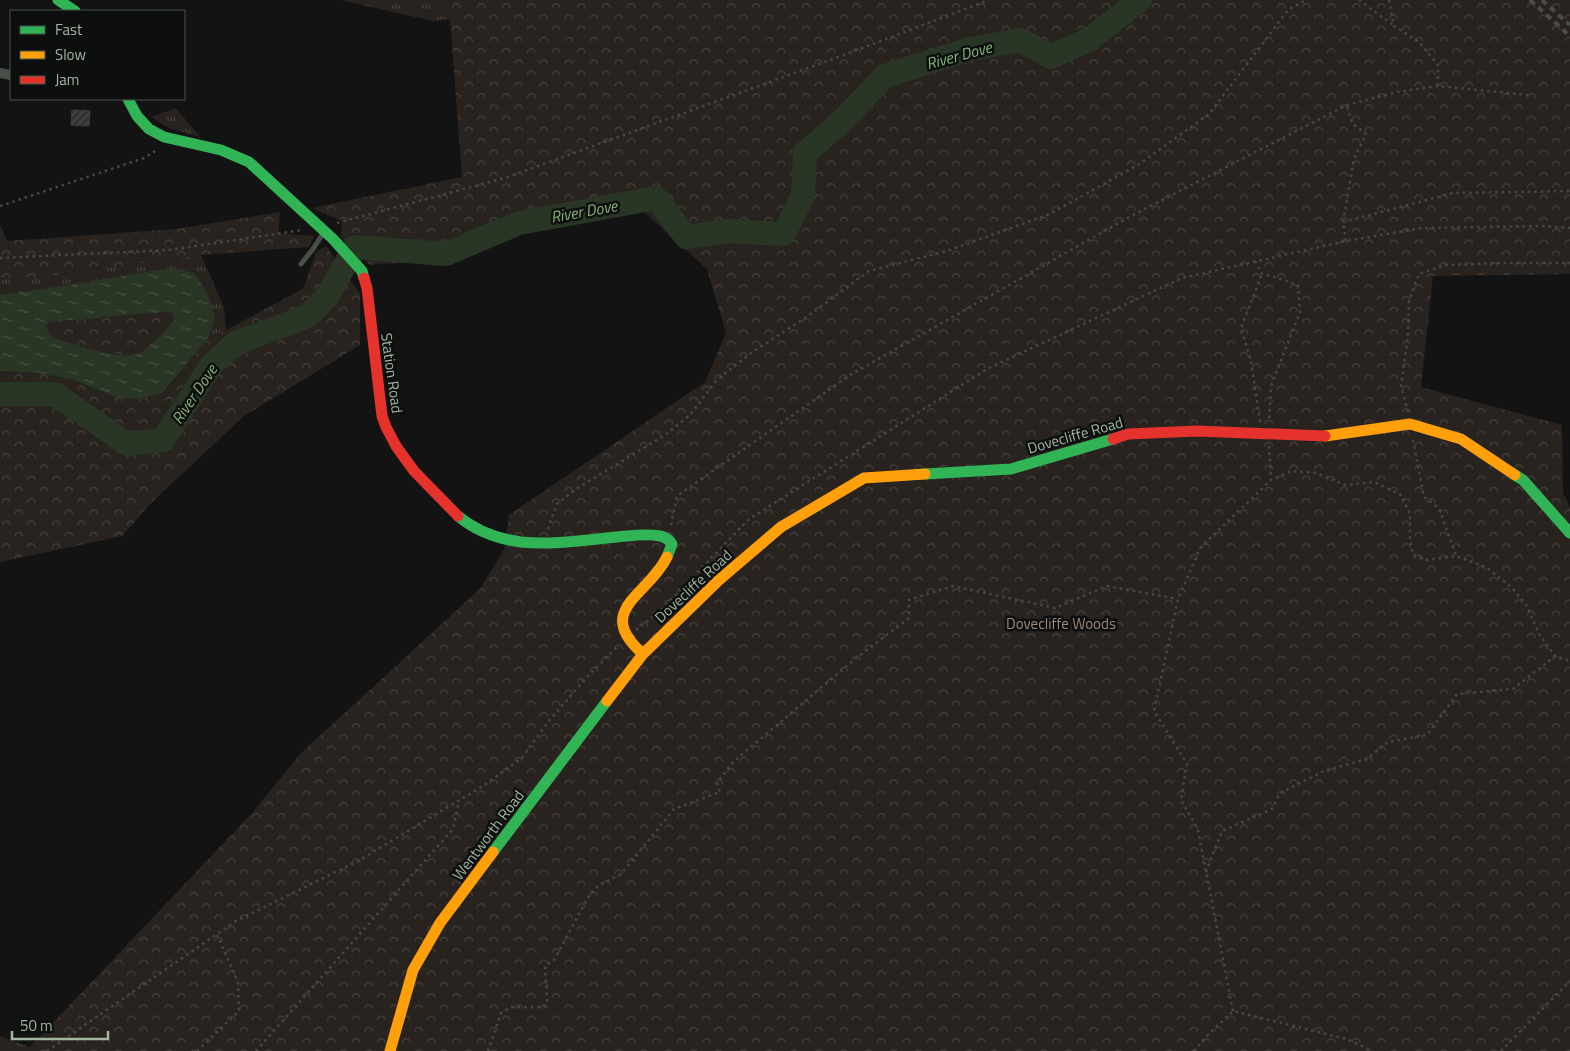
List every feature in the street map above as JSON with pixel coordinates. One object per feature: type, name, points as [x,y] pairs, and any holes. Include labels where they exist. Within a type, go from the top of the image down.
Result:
[{"type":"street","points":[[58,0],[73,10]]},
{"type":"street","name":"Station Road","points":[[129,100],[137,116],[149,130],[164,137],[221,150],[249,162],[326,233],[362,271],[367,288],[375,370],[382,416],[389,436],[403,460],[456,514],[479,530],[521,542],[550,543],[653,535],[663,536],[668,539]]},
{"type":"street","name":"Dovecliffe Road","points":[[643,654],[719,580],[781,527],[864,478],[1011,469],[1128,434],[1197,431],[1321,437],[1410,424],[1461,439],[1523,480],[1570,533]]},
{"type":"street","points":[[643,654],[626,637],[622,625],[624,616],[634,597],[662,567],[672,544],[668,539]]},
{"type":"street","name":"Wentworth Road","points":[[390,1051],[412,970],[440,922],[643,654]]},
{"type":"lane","points":[[301,264],[326,233]]},
{"type":"path","points":[[0,258],[169,250],[326,233],[505,178],[844,55],[989,0]]},
{"type":"path","points":[[550,543],[548,528],[556,504],[576,489],[665,436],[690,415],[717,380],[869,271],[948,251],[1050,214],[1141,163],[1210,114],[1288,10],[1306,0]]},
{"type":"path","points":[[1359,0],[1419,42],[1438,65],[1438,86]]},
{"type":"path","points":[[1388,0],[1394,26]]},
{"type":"path","points":[[668,539],[677,496],[850,374],[1131,216],[1346,105],[1397,92],[1438,86],[1528,95]]},
{"type":"path","points":[[1346,105],[1352,123],[1366,134],[1354,159],[1344,222],[1346,241]]},
{"type":"path","points":[[0,206],[144,158],[154,152],[164,137]]},
{"type":"path","points":[[1344,222],[1452,193],[1570,191]]},
{"type":"path","points":[[47,1051],[236,922],[358,861],[483,786],[522,758],[586,678],[626,637],[660,611],[749,519],[987,369],[1182,278],[1346,241],[1422,228],[1543,226],[1570,228]]},
{"type":"path","points":[[1255,261],[1262,274],[1298,285],[1300,312],[1271,386],[1265,434]]},
{"type":"path","points":[[1456,556],[1439,508],[1424,497],[1401,386],[1408,336],[1409,301],[1419,274],[1445,265],[1501,262],[1570,263]]},
{"type":"path","points":[[1262,274],[1241,328],[1251,361],[1265,434],[1271,480]]},
{"type":"path","points":[[1233,1011],[1198,830],[1181,800],[1187,764],[1154,711],[1178,599],[1200,548],[1271,480],[1291,471],[1316,473],[1345,486],[1374,482],[1401,495],[1410,514],[1410,539],[1413,555],[1427,560],[1456,556],[1486,567],[1512,588],[1527,606],[1539,634],[1555,656],[1570,661]]},
{"type":"path","points":[[488,1051],[501,1014],[511,1008],[544,1007],[547,1000],[545,966],[554,960],[590,894],[599,884],[622,874],[674,809],[720,792],[717,783],[734,762],[855,659],[909,618],[909,600],[953,586],[1055,608],[1107,586],[1178,599]]},
{"type":"path","points":[[1206,873],[1222,831],[1272,809],[1280,793],[1324,771],[1367,760],[1388,742],[1427,735],[1457,694],[1513,689],[1555,656]]},
{"type":"path","points":[[256,1051],[453,829],[459,801]]},
{"type":"path","points":[[197,1051],[239,1011],[238,982],[216,935]]},
{"type":"path","points":[[1501,1051],[1570,981]]},
{"type":"path","points":[[1194,1051],[1233,1011]]},
{"type":"path","points":[[1233,1011],[1347,1039],[1372,1051]]},
{"type":"green space","points":[[340,0],[453,0],[450,19],[433,21]]},
{"type":"green space","name":"Dovecliffe Woods","points":[[453,0],[1570,0],[1570,274],[1433,276],[1421,387],[1562,425],[1563,493],[1570,508],[1570,1051],[30,1051],[30,1047],[253,812],[301,753],[480,589],[504,550],[509,515],[705,382],[726,333],[707,269],[643,211],[525,229],[452,258],[370,265],[341,237],[342,221],[312,208],[462,177],[450,19]]},
{"type":"green space","points":[[176,108],[200,137],[169,128],[151,117]]},
{"type":"green space","points":[[280,212],[278,233],[314,236],[309,247],[201,255],[27,279],[0,278],[0,225],[7,241],[176,229]]},
{"type":"green space","points":[[326,246],[360,293],[360,345],[244,416],[152,502],[122,536],[0,562],[0,371],[37,373],[71,379],[118,398],[138,399],[164,393],[209,337],[303,289],[316,252]]},
{"type":"green space","points":[[201,255],[224,307],[226,330],[209,337],[214,318],[179,269],[161,269],[0,295],[0,278],[27,279]]},
{"type":"green space","points":[[172,313],[175,319],[149,346],[133,355],[112,354],[57,339],[50,334],[46,325],[50,322]]},
{"type":"green space","points":[[0,1036],[30,1047],[30,1051],[0,1051]]},
{"type":"water","points":[[161,269],[179,269],[195,274],[208,295],[215,318],[209,337],[163,393],[138,399],[118,398],[71,379],[37,373],[0,371],[0,295]],"holes":[[[172,313],[175,319],[164,332],[145,350],[133,355],[112,354],[57,339],[50,334],[46,325],[50,322]]]},
{"type":"building","points":[[72,110],[90,111],[89,126],[71,125]]},
{"type":"waterway","name":"River Dove","points":[[0,394],[55,394],[127,444],[163,440],[212,364],[236,343],[308,316],[327,297],[355,247],[446,254],[519,223],[656,198],[686,237],[729,231],[784,234],[803,195],[805,153],[838,125],[885,76],[967,50],[1021,40],[1051,57],[1090,39],[1140,0]]},
{"type":"railway","points":[[1530,0],[1570,36]]},
{"type":"railway","points":[[1542,0],[1570,25]]},
{"type":"traffic: fast","points":[[58,0],[73,10]]},
{"type":"traffic: fast","points":[[129,100],[137,116],[149,129],[164,137],[221,150],[249,162],[333,239],[362,271],[364,278]]},
{"type":"traffic: fast","points":[[925,474],[1011,469],[1113,439]]},
{"type":"traffic: fast","points":[[1515,475],[1523,480],[1570,533]]},
{"type":"traffic: fast","points":[[458,516],[488,534],[521,542],[557,543],[638,535],[660,536],[667,538],[672,544],[667,557]]},
{"type":"traffic: fast","points":[[493,852],[607,701]]},
{"type":"traffic: slow","points":[[1325,436],[1410,424],[1461,439],[1515,475]]},
{"type":"traffic: slow","points":[[607,701],[643,654],[719,580],[781,527],[864,478],[925,474]]},
{"type":"traffic: slow","points":[[643,654],[629,639],[623,626],[624,614],[629,604],[658,571],[667,557]]},
{"type":"traffic: slow","points":[[390,1051],[413,970],[440,923],[493,852]]},
{"type":"traffic: jam","points":[[364,278],[367,288],[382,416],[386,427],[396,446],[414,471],[458,516]]},
{"type":"traffic: jam","points":[[1113,439],[1128,434],[1197,431],[1325,436]]}]
